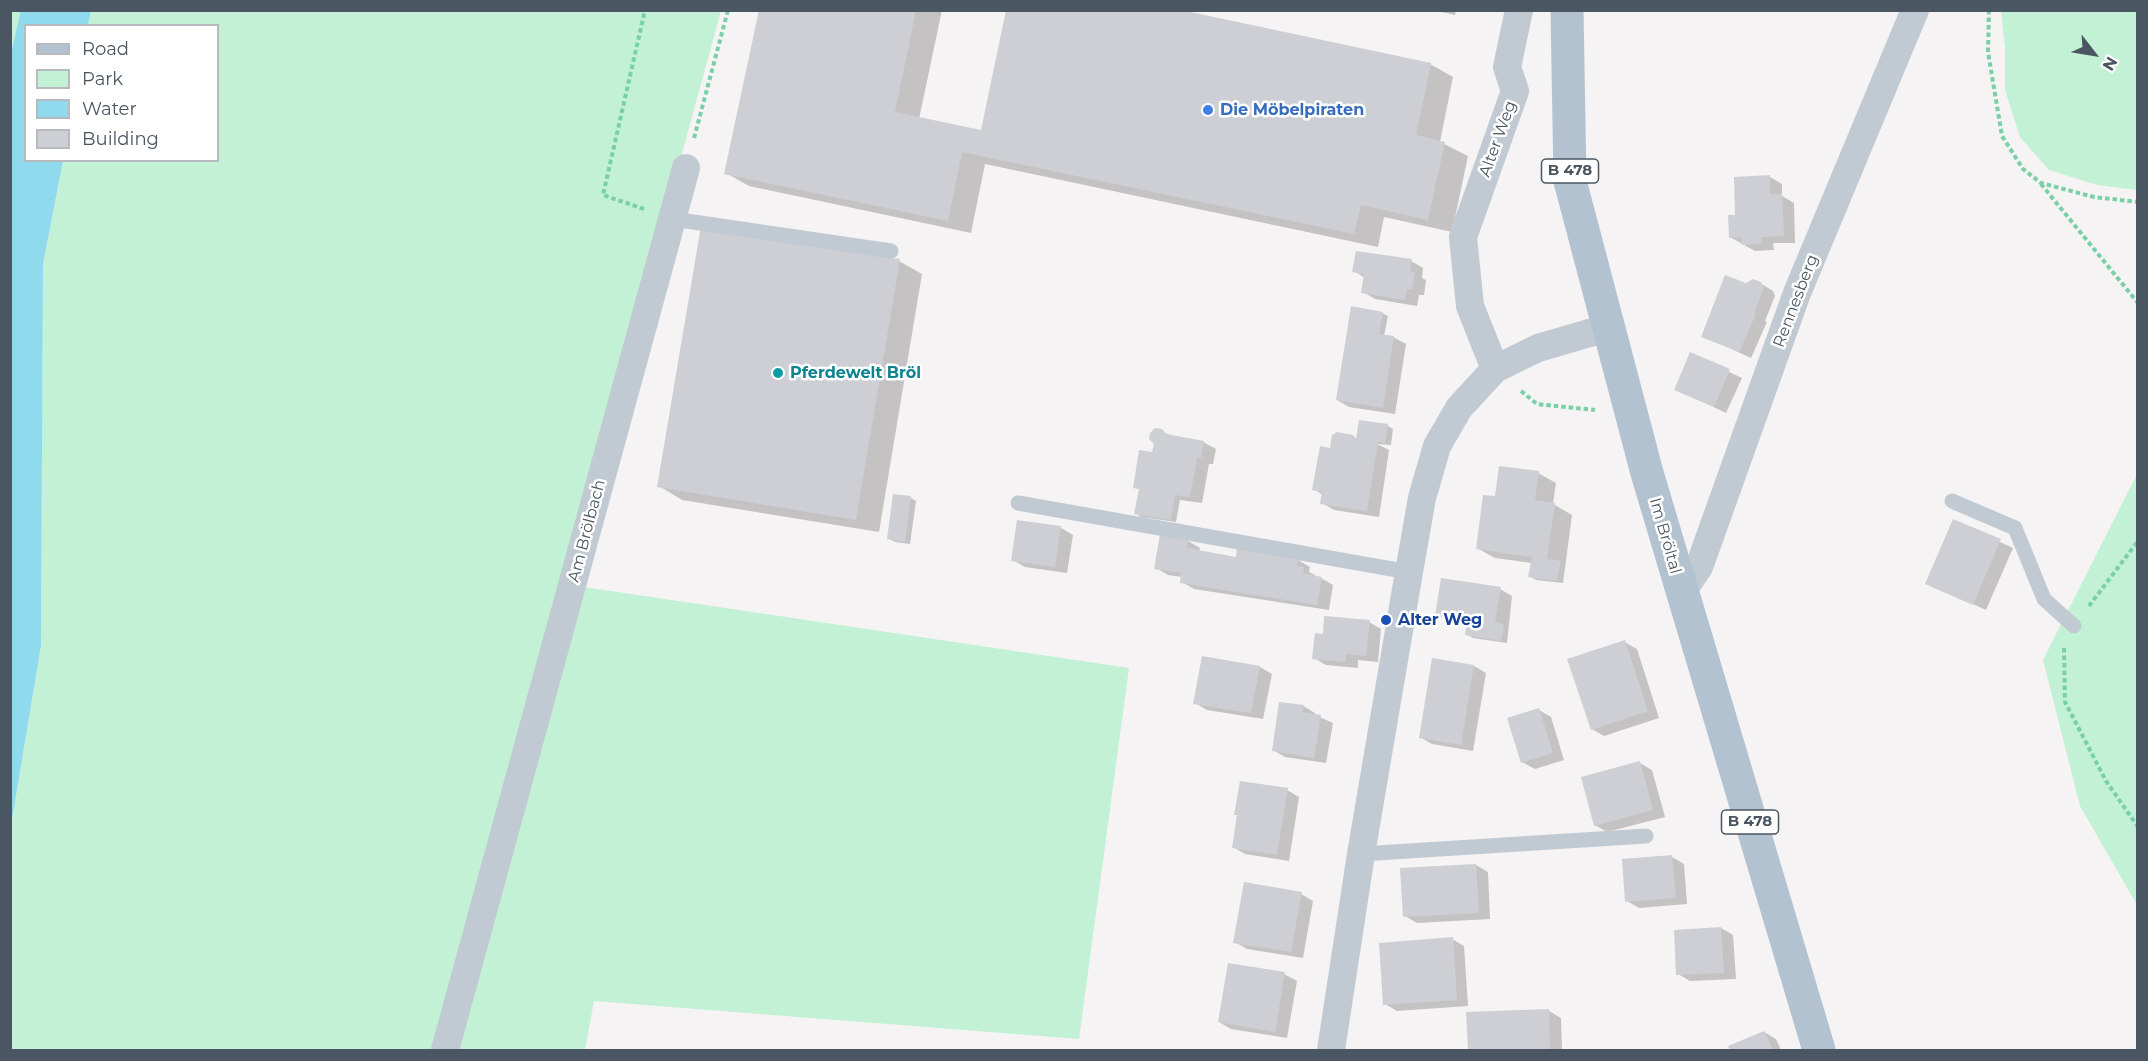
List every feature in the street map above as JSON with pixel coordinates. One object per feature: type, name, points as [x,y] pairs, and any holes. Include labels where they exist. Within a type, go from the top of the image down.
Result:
[{"type":"main road","name":"Im Bröltal","points":[[1567,10],[1570,181],[1681,593],[1819,1050]]},
{"type":"street","name":"Alter Weg","points":[[1495,369],[1470,306],[1463,237],[1515,91],[1507,66],[1519,10]]},
{"type":"street","name":"Rennesberg","points":[[1681,593],[1699,567],[1797,292],[1915,10]]},
{"type":"street","name":"Am Brölbach","points":[[445,1050],[686,168]]},
{"type":"street","points":[[1331,1050],[1409,572],[1422,498],[1437,446],[1459,408],[1495,369],[1538,348],[1610,327]]},
{"type":"lane","points":[[673,219],[891,251]]},
{"type":"lane","points":[[1952,501],[2014,528],[2044,599],[2074,626]]},
{"type":"lane","points":[[1018,503],[1409,572]]},
{"type":"lane","points":[[1361,855],[1646,836]]},
{"type":"path","points":[[645,10],[603,195],[673,219]]},
{"type":"path","points":[[686,168],[728,10]]},
{"type":"path","points":[[1989,10],[1988,52],[2002,136],[2023,169],[2040,183],[2138,303]]},
{"type":"path","points":[[2040,183],[2094,197],[2138,202]]},
{"type":"path","points":[[2138,542],[2074,626],[2064,647],[2065,702],[2106,781],[2138,827]]},
{"type":"green space","points":[[11,11],[21,11],[11,58]]},
{"type":"green space","points":[[91,11],[721,11],[564,584],[1129,668],[1079,1039],[594,1001],[585,1050],[11,1050],[11,826],[41,646],[43,264],[63,162],[219,162],[219,24],[88,24]]},
{"type":"green space","points":[[2001,11],[2137,11],[2137,190],[2097,185],[2049,170],[2020,137],[2005,90],[2005,48]]},
{"type":"green space","points":[[2137,474],[2137,905],[2080,806],[2043,660]]},
{"type":"water","points":[[21,10],[91,11],[88,24],[24,24],[24,162],[63,162],[43,264],[41,646],[11,826],[10,58]]},
{"type":"building","points":[[759,10],[916,10],[895,112],[981,130],[1006,10],[1181,10],[1431,63],[1416,135],[1445,142],[1428,220],[1361,205],[1354,234],[962,152],[948,221],[724,174]]},
{"type":"building","points":[[1770,175],[1770,194],[1782,194],[1784,236],[1762,237],[1762,244],[1742,245],[1741,237],[1729,238],[1728,215],[1735,215],[1734,177]]},
{"type":"building","name":"Pferdewelt Bröl","points":[[701,226],[900,259],[856,520],[657,487]]},
{"type":"building","points":[[1356,251],[1412,259],[1410,271],[1415,272],[1412,289],[1407,289],[1405,300],[1361,293],[1364,274],[1352,272]]},
{"type":"building","points":[[1725,275],[1746,283],[1753,279],[1761,282],[1764,288],[1754,313],[1756,314],[1739,352],[1701,337]]},
{"type":"building","points":[[1351,306],[1383,312],[1379,334],[1394,336],[1383,408],[1336,400]]},
{"type":"building","points":[[1690,352],[1730,369],[1714,407],[1674,390]]},
{"type":"building","points":[[1359,420],[1388,424],[1385,443],[1378,442],[1367,511],[1320,504],[1322,492],[1312,490],[1320,446],[1330,448],[1332,435],[1337,432],[1353,435],[1356,439]]},
{"type":"building","points":[[1155,428],[1162,429],[1166,434],[1204,441],[1201,458],[1197,458],[1190,497],[1175,495],[1171,520],[1134,514],[1139,489],[1133,488],[1139,450],[1152,452],[1154,444],[1149,439],[1150,433]]},
{"type":"building","points":[[1499,466],[1539,471],[1535,500],[1555,503],[1547,559],[1561,561],[1557,581],[1528,577],[1532,557],[1476,549],[1483,495],[1495,496]]},
{"type":"building","points":[[893,494],[911,496],[905,542],[887,539]]},
{"type":"building","points":[[1953,519],[2001,539],[1973,605],[1925,584]]},
{"type":"building","points":[[1017,520],[1061,526],[1055,567],[1011,561]]},
{"type":"building","points":[[1160,534],[1188,539],[1187,548],[1236,557],[1237,547],[1298,559],[1297,566],[1304,567],[1303,573],[1322,577],[1317,605],[1180,583],[1181,573],[1154,569]]},
{"type":"building","points":[[1441,578],[1501,587],[1495,621],[1504,625],[1501,641],[1465,635],[1467,621],[1435,616]]},
{"type":"building","points":[[1324,616],[1370,620],[1366,656],[1346,654],[1346,662],[1312,659],[1315,633],[1323,634]]},
{"type":"building","points":[[1625,640],[1648,711],[1591,730],[1567,659]]},
{"type":"building","points":[[1202,656],[1260,666],[1251,713],[1193,704]]},
{"type":"building","points":[[1432,658],[1474,665],[1461,745],[1419,738]]},
{"type":"building","points":[[1279,702],[1304,705],[1302,712],[1321,715],[1314,758],[1272,751]]},
{"type":"building","points":[[1539,708],[1553,753],[1521,763],[1507,718]]},
{"type":"building","points":[[1640,761],[1653,810],[1594,826],[1581,777]]},
{"type":"building","points":[[1240,781],[1288,788],[1277,855],[1232,848],[1237,815],[1234,815]]},
{"type":"building","points":[[1672,855],[1676,898],[1625,902],[1622,859]]},
{"type":"building","points":[[1476,864],[1479,913],[1403,917],[1400,868]]},
{"type":"building","points":[[1244,882],[1302,892],[1291,952],[1233,943]]},
{"type":"building","points":[[1721,927],[1724,973],[1676,975],[1674,930]]},
{"type":"building","points":[[1453,937],[1457,1000],[1383,1005],[1379,943]]},
{"type":"building","points":[[1228,963],[1285,972],[1275,1032],[1218,1022]]},
{"type":"building","points":[[1549,1009],[1550,1050],[1468,1050],[1466,1012]]},
{"type":"building","points":[[1764,1031],[1773,1050],[1730,1050],[1728,1046]]},
{"type":"place","name":"Die Möbelpiraten","points":[[1208,110]]},
{"type":"place","name":"Pferdewelt Bröl","points":[[778,373]]},
{"type":"place","name":"Alter Weg","points":[[1386,620]]}]
